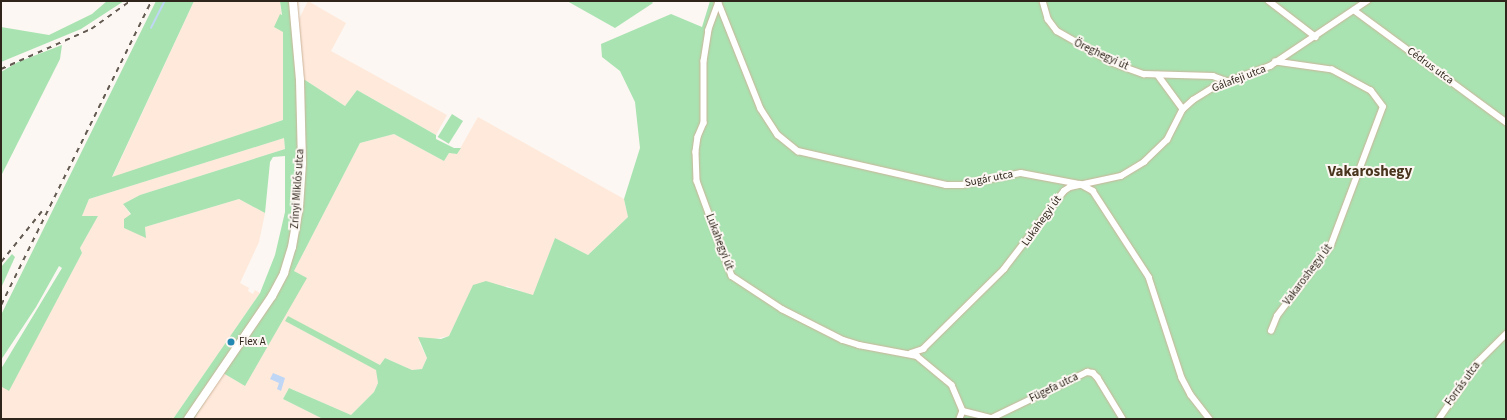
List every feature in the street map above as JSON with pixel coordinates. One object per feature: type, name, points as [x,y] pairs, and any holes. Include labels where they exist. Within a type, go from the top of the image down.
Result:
[{"type":"main road","name":"Zrínyi Miklós utca","points":[[188,419],[272,296],[284,272],[292,247],[298,218],[302,164],[300,80],[293,1]]},
{"type":"street","name":"Öreghegyi út","points":[[1043,1],[1052,25],[1071,41],[1113,63],[1144,74],[1213,76],[1227,81]]},
{"type":"street","points":[[1269,1],[1316,37]]},
{"type":"street","name":"Gálafeji utca","points":[[1080,184],[1121,176],[1144,162],[1167,140],[1183,109],[1215,86],[1276,62],[1316,37],[1367,1]]},
{"type":"street","name":"Sugár utca","points":[[719,2],[761,109],[778,135],[798,151],[946,185],[962,185],[1021,173],[1080,184],[1093,191],[1105,206],[1149,277],[1182,378],[1191,395],[1210,419]]},
{"type":"street","name":"Lukahegyi út","points":[[719,2],[709,30],[704,61],[704,123],[698,137],[696,152],[697,181],[732,276],[782,309],[843,340],[859,345],[911,353],[923,360],[952,384],[963,411]]},
{"type":"street","name":"Cédrus utca","points":[[1354,10],[1506,122]]},
{"type":"street","name":"Vakaroshegyi út","points":[[1271,331],[1277,316],[1331,246],[1383,107],[1371,91],[1332,70],[1276,62]]},
{"type":"street","points":[[1158,75],[1183,109]]},
{"type":"street","name":"Lukahegyi út","points":[[923,349],[1004,269],[1064,190],[1080,184]]},
{"type":"street","name":"Forrás utca","points":[[1439,419],[1478,362],[1506,334]]},
{"type":"street","points":[[911,353],[923,349],[923,360]]},
{"type":"street","name":"Fügefa utca","points":[[963,411],[985,417],[997,416],[1087,372],[1093,373],[1098,378],[1123,419]]},
{"type":"street","points":[[960,419],[963,411]]},
{"type":"shaded area","points":[[194,1],[280,1],[283,31],[283,120],[112,178]]},
{"type":"shaded area","points":[[308,1],[346,23],[331,51],[447,115],[436,135],[357,90],[345,106],[302,78],[298,21]]},
{"type":"shaded area","points":[[478,117],[624,199],[628,217],[588,255],[555,238],[533,296],[507,286],[462,309],[449,336],[419,342],[427,358],[422,369],[412,370],[385,358],[380,365],[285,321],[377,370],[378,383],[374,392],[351,415],[289,388],[283,399],[323,419],[194,419],[223,373],[245,386],[306,278],[294,271],[360,143],[394,134],[444,161],[449,153],[457,154]]},
{"type":"shaded area","points":[[284,138],[285,149],[140,195],[123,204],[146,237],[145,227],[239,199],[265,213],[259,242],[240,283],[249,288],[248,291],[253,294],[255,290],[260,293],[173,419],[1,419],[2,387],[9,390],[82,253],[80,248],[98,216],[82,216],[89,199]]},
{"type":"green space","points":[[107,1],[124,1],[81,29],[1,62],[1,27],[49,35],[92,14]]},
{"type":"green space","points":[[156,1],[194,1],[112,177],[283,120],[283,32],[274,27],[280,14],[282,15],[280,1],[295,1],[302,78],[345,106],[357,90],[436,135],[436,139],[454,148],[461,148],[457,154],[449,153],[444,161],[394,134],[360,143],[294,271],[307,278],[245,386],[223,373],[194,419],[173,419],[260,293],[275,255],[285,212],[285,156],[273,157],[270,162],[265,213],[239,199],[145,227],[146,238],[124,228],[124,219],[131,214],[123,204],[140,195],[285,149],[284,138],[89,199],[82,216],[98,216],[80,248],[82,253],[9,391],[2,387],[1,390],[1,369],[62,268],[59,266],[36,307],[1,360],[1,315]]},
{"type":"green space","points":[[567,1],[651,1],[653,3],[615,28]]},
{"type":"green space","points":[[710,1],[1506,1],[1506,419],[323,419],[283,399],[289,388],[351,415],[374,392],[378,383],[376,370],[285,321],[288,316],[380,365],[385,358],[412,370],[422,369],[427,358],[418,337],[441,339],[449,336],[473,285],[486,281],[533,295],[555,238],[588,255],[628,217],[624,199],[640,148],[635,102],[620,71],[602,57],[601,44],[671,14],[702,27]]},
{"type":"green space","points":[[62,45],[60,59],[1,176],[1,72],[18,62]]},
{"type":"green space","points":[[452,114],[463,121],[449,144],[438,137]]},
{"type":"green space","points":[[12,254],[15,257],[1,288],[1,267]]},
{"type":"water","points":[[273,373],[285,378],[281,391],[277,389],[279,383],[270,379]]},
{"type":"waterway","points":[[151,28],[165,1]]},
{"type":"railway","points":[[1,69],[91,29],[130,1]]},
{"type":"railway","points":[[1,305],[151,1]]},
{"type":"railway","points":[[1,262],[42,211]]},
{"type":"place","name":"Flex A","points":[[231,342]]},
{"type":"district","name":"Vakaroshegy","points":[[1370,172]]}]
